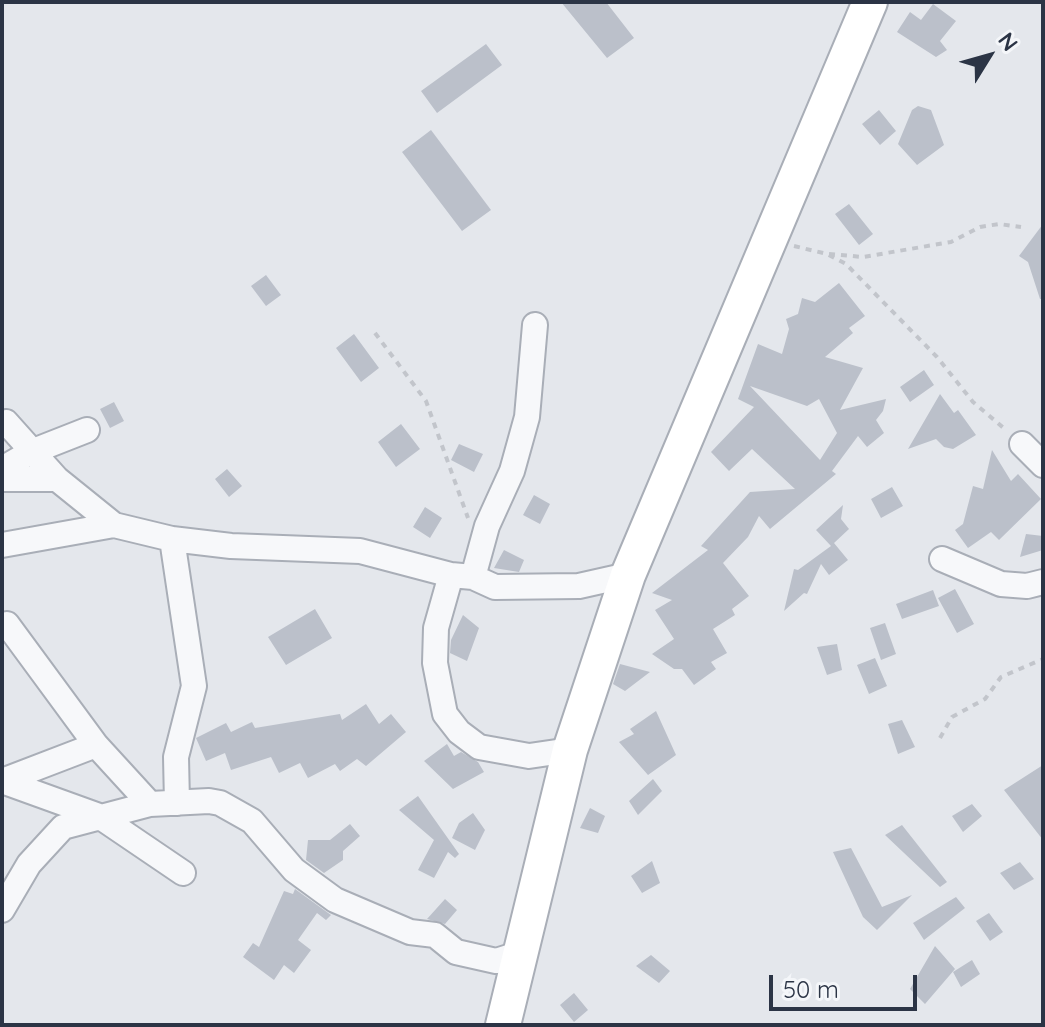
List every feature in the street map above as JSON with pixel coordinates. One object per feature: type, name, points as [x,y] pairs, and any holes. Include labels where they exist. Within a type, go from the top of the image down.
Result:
[{"type":"main road","points":[[503,1025],[570,750],[628,575],[870,2]]},
{"type":"street","points":[[535,325],[527,417],[512,471],[436,628],[435,663],[445,714],[459,732],[479,747],[529,756],[570,750]]},
{"type":"street","points":[[6,422],[57,479],[114,525]]},
{"type":"street","points":[[2,469],[31,452],[87,430]]},
{"type":"street","points":[[1022,444],[1043,465]]},
{"type":"street","points":[[2,479],[57,479]]},
{"type":"street","points":[[5,546],[114,525],[172,539],[231,546],[360,551],[495,587],[579,586],[628,575]]},
{"type":"street","points":[[172,539],[194,686],[176,757],[177,803]]},
{"type":"street","points":[[942,559],[1001,584],[1027,586],[1043,582]]},
{"type":"street","points":[[7,624],[96,745],[150,804]]},
{"type":"street","points":[[2,781],[96,745]]},
{"type":"street","points":[[2,781],[99,816],[183,873]]},
{"type":"street","points":[[2,910],[49,840],[63,827],[150,804],[209,801],[234,810],[266,834],[294,870],[317,889],[371,918],[410,932],[435,935],[456,952],[496,961],[518,954]]},
{"type":"path","points":[[827,254],[863,257],[951,242],[990,226],[1021,227]]},
{"type":"path","points":[[766,245],[802,246],[846,264],[937,357],[973,402],[1022,444]]},
{"type":"path","points":[[375,333],[426,401],[463,498],[469,526]]},
{"type":"path","points":[[940,738],[952,717],[961,709],[985,699],[1001,677],[1043,659]]},
{"type":"building","points":[[561,2],[606,2],[634,38],[607,58]]},
{"type":"building","points":[[933,4],[956,21],[940,41],[947,50],[936,57],[897,32],[910,12],[921,20]]},
{"type":"building","points":[[486,44],[502,65],[437,113],[421,91]]},
{"type":"building","points":[[918,106],[931,110],[944,145],[917,165],[898,144],[912,110]]},
{"type":"building","points":[[879,110],[896,131],[880,145],[862,124]]},
{"type":"building","points":[[431,130],[491,210],[462,231],[402,152]]},
{"type":"building","points":[[849,204],[873,234],[859,245],[835,214]]},
{"type":"building","points":[[1043,224],[1043,299],[1040,299],[1028,262],[1019,256]]},
{"type":"building","points":[[266,275],[281,295],[266,306],[251,286]]},
{"type":"building","points":[[839,283],[865,316],[849,328],[853,333],[825,357],[863,368],[840,410],[886,399],[883,411],[876,420],[884,433],[867,447],[858,436],[832,471],[836,474],[770,529],[759,516],[748,537],[723,563],[749,596],[732,609],[735,615],[713,629],[727,653],[711,662],[716,669],[694,685],[682,669],[674,669],[652,654],[674,639],[655,610],[672,600],[652,593],[708,550],[701,546],[750,492],[795,489],[752,449],[729,471],[711,452],[754,407],[738,399],[758,344],[782,354],[789,329],[786,319],[798,314],[802,298],[815,302]],"holes":[[[750,386],[807,406],[819,399],[837,433],[820,460]]]},
{"type":"building","points":[[354,334],[379,368],[361,382],[336,348]]},
{"type":"building","points":[[924,370],[934,385],[910,402],[900,387]]},
{"type":"building","points":[[940,394],[954,413],[958,410],[976,435],[953,449],[944,447],[936,439],[908,449]]},
{"type":"building","points":[[114,402],[124,421],[110,428],[100,409]]},
{"type":"building","points":[[401,424],[420,449],[396,467],[378,442]]},
{"type":"building","points":[[459,444],[483,454],[474,472],[451,460]]},
{"type":"building","points":[[992,450],[1011,481],[1018,474],[1041,499],[999,540],[991,532],[968,548],[955,530],[963,524],[973,486],[983,489]]},
{"type":"building","points":[[227,469],[242,486],[229,497],[215,479]]},
{"type":"building","points":[[892,487],[903,506],[881,518],[871,499]]},
{"type":"building","points":[[534,495],[550,504],[540,524],[523,515]]},
{"type":"building","points":[[843,505],[841,519],[849,529],[834,543],[848,560],[829,575],[821,564],[807,594],[804,593],[784,611],[794,569],[798,570],[831,546],[816,530]]},
{"type":"building","points":[[425,507],[442,518],[430,538],[413,527]]},
{"type":"building","points":[[1026,534],[1043,536],[1043,550],[1020,557]]},
{"type":"building","points":[[504,550],[524,560],[519,572],[494,568]]},
{"type":"building","points":[[955,589],[974,624],[957,633],[938,598]]},
{"type":"building","points":[[933,590],[939,606],[902,619],[896,604]]},
{"type":"building","points":[[315,609],[332,638],[286,665],[268,637]]},
{"type":"building","points":[[463,615],[479,628],[467,661],[450,653],[451,640]]},
{"type":"building","points":[[885,623],[896,654],[881,660],[870,628]]},
{"type":"building","points":[[837,644],[842,670],[827,675],[817,647]]},
{"type":"building","points":[[875,658],[887,686],[869,694],[857,665]]},
{"type":"building","points":[[620,664],[650,672],[625,691],[613,684]]},
{"type":"building","points":[[366,704],[379,724],[391,714],[406,732],[366,766],[357,759],[340,771],[335,764],[308,778],[300,763],[279,773],[271,757],[231,770],[225,753],[206,761],[196,738],[226,723],[231,732],[252,722],[255,728],[340,714],[342,720]]},
{"type":"building","points":[[656,711],[676,755],[648,775],[619,742],[634,734],[630,729]]},
{"type":"building","points":[[902,720],[915,747],[898,754],[888,724]]},
{"type":"building","points":[[447,744],[454,756],[461,752],[478,762],[484,772],[453,789],[424,761]]},
{"type":"building","points":[[1043,765],[1043,840],[1004,790]]},
{"type":"building","points":[[653,779],[662,791],[638,815],[629,801]]},
{"type":"building","points":[[418,796],[459,854],[455,858],[448,852],[434,878],[418,870],[434,840],[399,810]]},
{"type":"building","points":[[972,804],[982,816],[963,832],[952,816]]},
{"type":"building","points":[[590,808],[605,816],[598,833],[580,828]]},
{"type":"building","points":[[473,813],[485,830],[475,850],[452,838],[459,823]]},
{"type":"building","points":[[350,824],[360,836],[343,851],[343,860],[324,873],[306,860],[308,840],[330,840]]},
{"type":"building","points":[[902,825],[947,882],[940,887],[885,835]]},
{"type":"building","points":[[851,848],[882,907],[912,895],[877,930],[863,917],[833,852]]},
{"type":"building","points":[[652,861],[660,883],[642,893],[631,876]]},
{"type":"building","points":[[1020,862],[1034,879],[1014,890],[1000,873]]},
{"type":"building","points":[[295,889],[331,915],[326,920],[317,913],[298,940],[311,950],[294,973],[284,965],[274,980],[243,957],[253,943],[259,947],[284,891],[293,894]]},
{"type":"building","points":[[956,897],[965,908],[924,940],[913,923]]},
{"type":"building","points":[[445,899],[457,910],[445,924],[427,919]]},
{"type":"building","points":[[989,913],[1003,932],[990,941],[976,921]]},
{"type":"building","points":[[935,946],[955,969],[925,1004],[910,989]]},
{"type":"building","points":[[651,955],[670,971],[659,983],[636,966]]},
{"type":"building","points":[[972,960],[980,974],[961,987],[953,972]]},
{"type":"building","points":[[574,993],[588,1010],[574,1022],[560,1005]]}]
